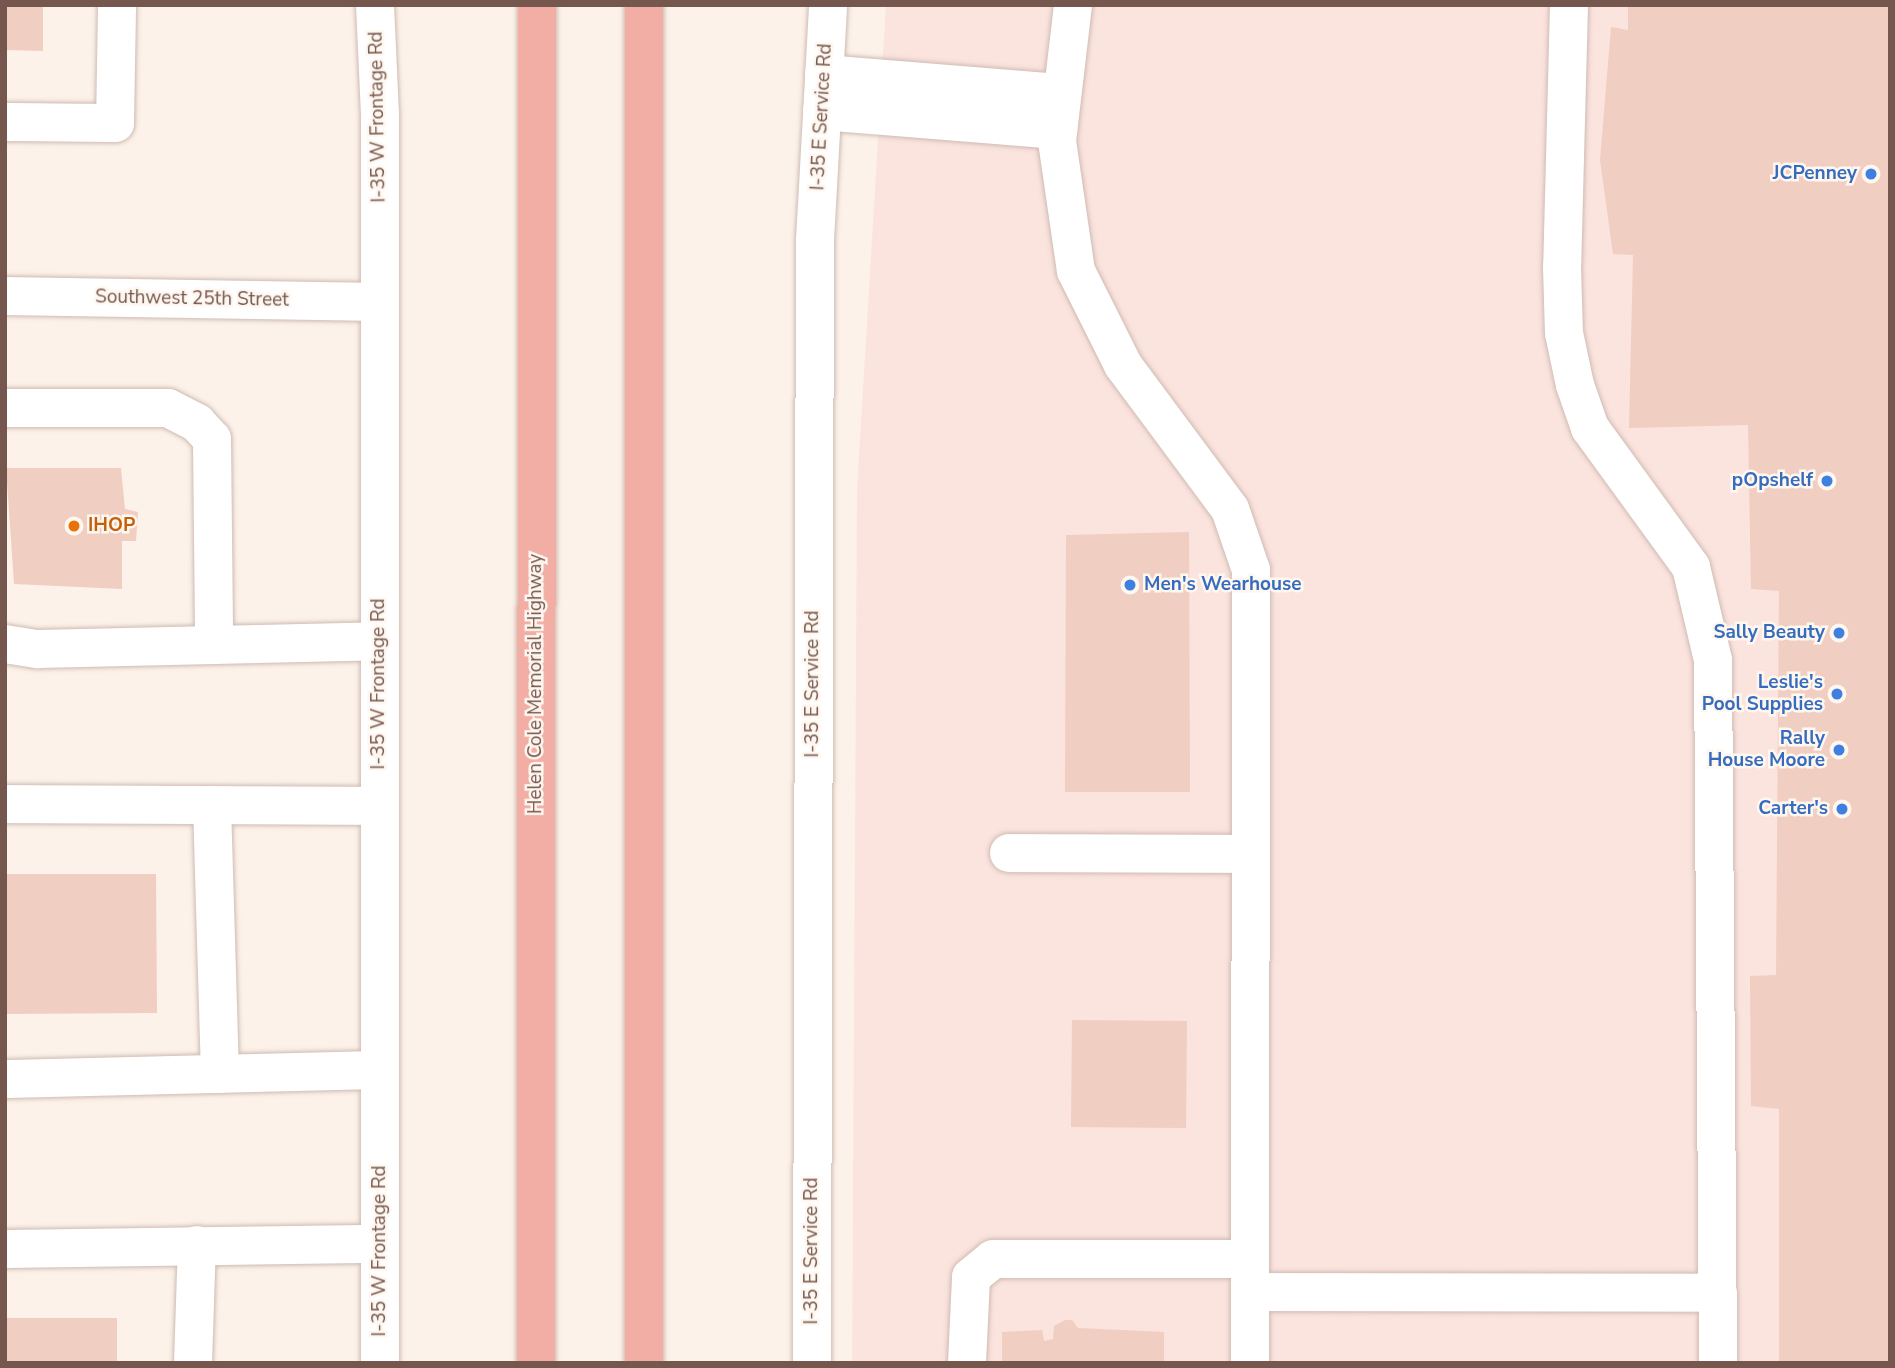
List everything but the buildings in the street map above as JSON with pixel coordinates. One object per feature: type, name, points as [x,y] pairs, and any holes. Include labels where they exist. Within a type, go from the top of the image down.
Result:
[{"type":"highway","name":"Helen Cole Memorial Highway","points":[[536,1363],[537,5]]},
{"type":"highway","points":[[643,5],[645,1363]]},
{"type":"street","points":[[5,122],[115,123],[117,5]]},
{"type":"street","name":"I-35 W Frontage Rd","points":[[375,5],[379,302],[380,1363]]},
{"type":"street","name":"I-35 E Service Rd","points":[[812,1363],[815,240],[828,5]]},
{"type":"street","points":[[1073,5],[1058,130],[1076,271],[1123,365],[1230,509],[1251,570],[1250,1363]]},
{"type":"street","points":[[1569,5],[1562,267],[1564,333],[1575,385],[1590,428],[1690,567],[1713,660],[1718,1363]]},
{"type":"street","points":[[823,93],[1062,93]]},
{"type":"street","points":[[823,93],[1058,130]]},
{"type":"street","name":"Southwest 25th Street","points":[[5,296],[379,302]]},
{"type":"street","points":[[5,408],[169,408],[197,423],[212,439],[214,645]]},
{"type":"street","points":[[5,644],[38,649],[379,640]]},
{"type":"street","points":[[5,804],[379,806]]},
{"type":"street","points":[[212,804],[220,1074]]},
{"type":"street","points":[[1009,853],[1251,854]]},
{"type":"street","points":[[5,1079],[379,1070]]},
{"type":"street","points":[[5,1249],[380,1244]]},
{"type":"street","points":[[193,1363],[197,1245]]},
{"type":"street","points":[[967,1363],[971,1277],[993,1259],[1250,1275],[1718,1293]]},
{"type":"shaded area","points":[[886,5],[1890,5],[1890,1363],[852,1363],[857,490]]},
{"type":"place","name":"JCPenney","points":[[1871,174]]},
{"type":"place","name":"pOpshelf","points":[[1827,481]]},
{"type":"place","name":"IHOP","points":[[74,526]]},
{"type":"place","name":"Men's Wearhouse","points":[[1130,585]]},
{"type":"place","name":"Sally Beauty","points":[[1839,633]]},
{"type":"place","name":"Leslie's Pool Supplies","points":[[1837,694]]},
{"type":"place","name":"Rally House Moore","points":[[1839,750]]},
{"type":"place","name":"Carter's","points":[[1842,809]]}]
